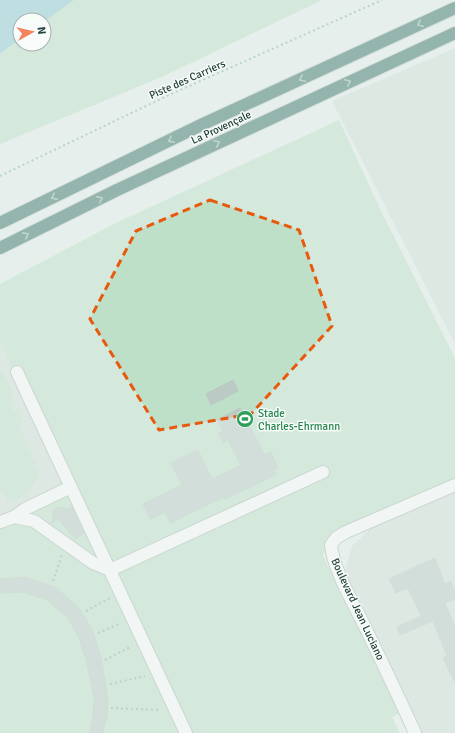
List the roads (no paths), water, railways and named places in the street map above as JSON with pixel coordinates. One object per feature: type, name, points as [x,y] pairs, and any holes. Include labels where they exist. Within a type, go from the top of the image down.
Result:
[{"type":"highway","name":"La Provençale","points":[[0,223],[204,124],[455,8]]},
{"type":"highway","name":"La Provençale","points":[[0,248],[124,187],[455,33]]},
{"type":"street","points":[[17,372],[186,733]]},
{"type":"street","points":[[14,517],[34,521],[93,563],[110,570],[323,472]]},
{"type":"street","name":"Boulevard Jean Luciano","points":[[415,733],[346,588],[332,555],[331,545],[336,538],[346,532],[455,485]]},
{"type":"street","points":[[0,522],[14,517],[26,509],[71,486]]},
{"type":"water","points":[[0,0],[74,0],[52,16],[52,12],[12,12],[12,45],[0,54]]},
{"type":"place","name":"Stade Charles-Ehrmann","points":[[245,419]]}]
